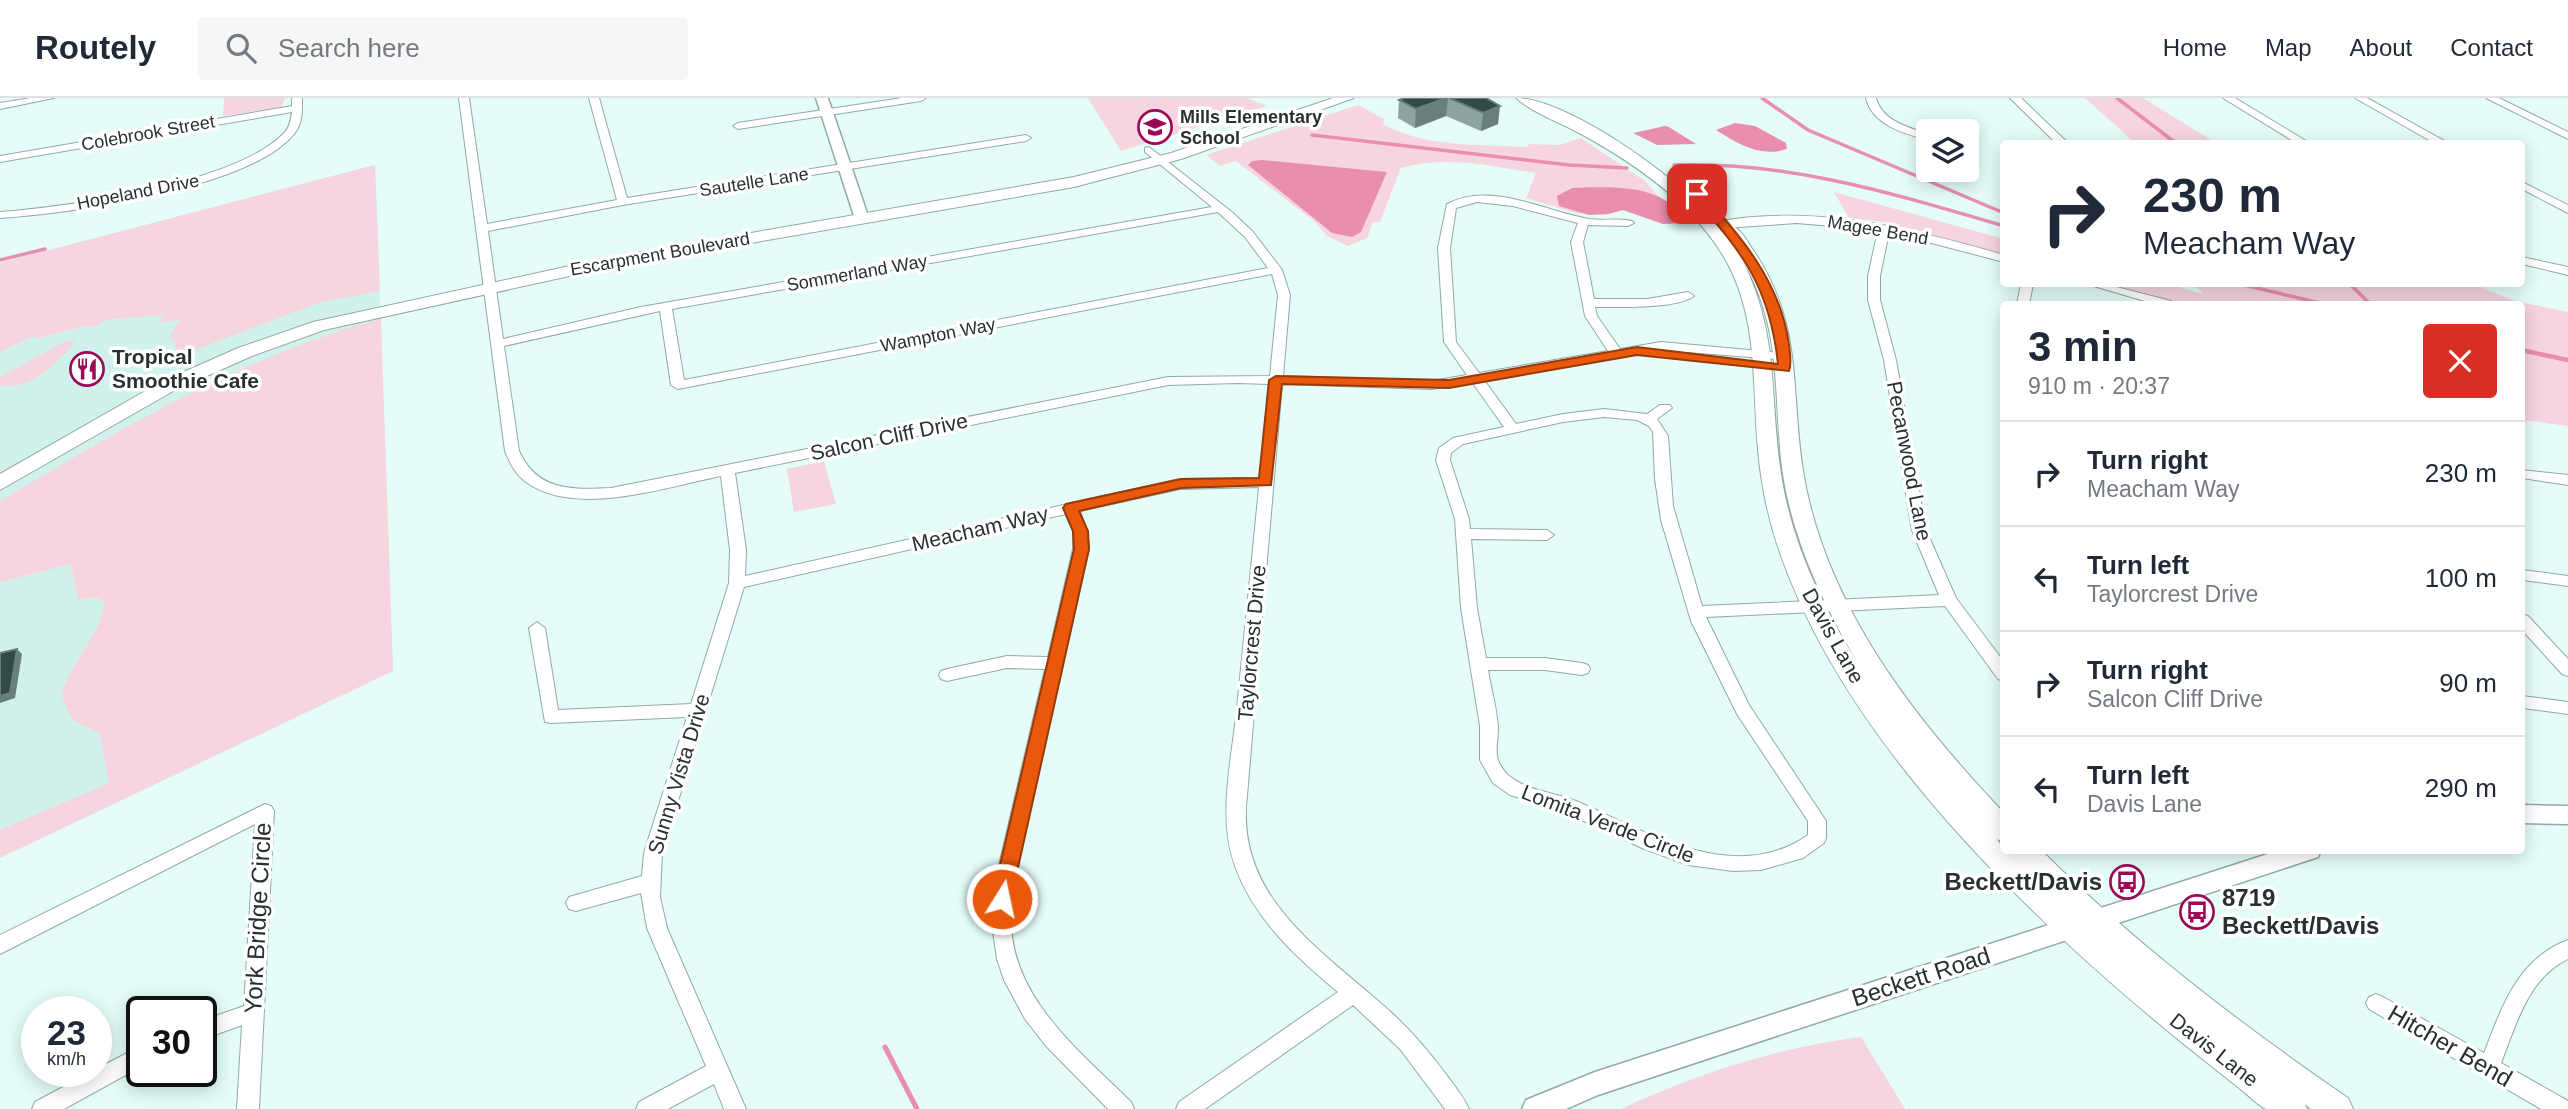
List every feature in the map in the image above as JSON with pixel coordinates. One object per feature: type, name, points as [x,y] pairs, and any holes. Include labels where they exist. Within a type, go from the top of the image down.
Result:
[{"type":"main road","name":"Escarpment Boulevard","points":[[1154,155],[1315,98]]},
{"type":"main road","name":"Escarpment Boulevard","points":[[0,466],[168,386],[285,338],[351,317],[489,281],[655,254],[860,213],[1051,187],[1347,98]]},
{"type":"main road","name":"Davis Lane","points":[[1523,98],[1588,130],[1641,163],[1746,252],[1765,286],[1780,328],[1798,498],[1818,563],[1826,607],[1945,765],[2000,827]]},
{"type":"main road","name":"Davis Lane","points":[[1543,98],[1601,126],[1648,156],[1687,185],[1717,226],[1750,292],[1764,360],[1768,449],[1774,492],[1826,607],[1852,675],[1889,731],[1992,852],[2082,925],[2337,1109]]},
{"type":"main road","name":"Escarpment Boulevard","points":[[0,483],[79,428]]},
{"type":"main road","name":"Davis Lane","points":[[2026,854],[2133,986],[2291,1109]]},
{"type":"street","points":[[0,106],[49,98]]},
{"type":"street","name":"Salcon Cliff Drive","points":[[464,98],[512,451],[519,468],[530,479],[563,491],[611,494],[1159,382],[1195,379],[1432,385],[1475,380],[1637,351],[1784,363]]},
{"type":"street","points":[[594,98],[623,202]]},
{"type":"street","points":[[821,98],[828,112],[860,213]]},
{"type":"street","points":[[738,126],[921,98]]},
{"type":"street","points":[[1871,98],[1872,106],[1883,117],[1916,132]]},
{"type":"street","points":[[2015,98],[2060,140]]},
{"type":"street","points":[[2228,98],[2299,140]]},
{"type":"street","points":[[2360,98],[2438,140]]},
{"type":"street","points":[[2491,98],[2568,136]]},
{"type":"street","name":"Hopeland Drive","points":[[0,215],[31,213],[181,185],[228,171],[270,150],[292,130],[297,103]]},
{"type":"street","name":"Colebrook Street","points":[[0,159],[297,103]]},
{"type":"street","name":"Sautelle Lane","points":[[483,228],[623,202],[1026,138]]},
{"type":"street","points":[[270,150],[286,154]]},
{"type":"street","name":"Taylorcrest Drive","points":[[1154,155],[1258,243],[1276,270],[1283,287],[1284,310],[1239,780],[1237,819],[1240,848],[1251,883],[1275,919],[1298,946],[1353,992],[1413,1049],[1458,1109]]},
{"type":"street","points":[[2525,187],[2568,210]]},
{"type":"street","points":[[1512,429],[1456,354],[1449,335],[1444,248],[1452,204],[1467,198],[1503,202],[1584,221],[1628,223]]},
{"type":"street","name":"Sommerland Way","points":[[497,344],[665,307],[1218,209]]},
{"type":"street","name":"Magee Bend","points":[[1717,226],[1808,219],[1884,227],[2000,258]]},
{"type":"street","points":[[1584,221],[1577,242],[1593,320],[1616,353]]},
{"type":"street","name":"Pecanwood Lane","points":[[1884,227],[1874,276],[1874,300],[1890,360],[1919,530],[1949,600],[2000,670]]},
{"type":"street","points":[[2525,262],[2568,271]]},
{"type":"street","name":"Wampton Way","points":[[665,307],[678,385],[1276,270]]},
{"type":"street","points":[[2104,287],[2156,301]]},
{"type":"street","points":[[1590,303],[1647,303],[1688,296]]},
{"type":"street","points":[[1648,419],[1665,408]]},
{"type":"street","name":"Lomita Verde Circle","points":[[1592,414],[1626,414],[1648,419],[1658,427],[1662,437],[1661,468],[1668,513],[1683,574],[1697,612],[1722,671],[1749,719],[1817,821],[1817,838],[1796,853],[1745,863],[1688,857],[1649,843],[1567,804],[1505,783],[1490,766],[1489,726],[1465,575],[1464,534],[1457,496],[1443,460],[1444,451],[1458,441],[1592,414]]},
{"type":"street","name":"Sunny Vista Drive","points":[[727,470],[738,550],[737,583],[653,853],[650,882],[657,929],[735,1109]]},
{"type":"street","points":[[2525,474],[2568,480]]},
{"type":"street","name":"Meacham Way","points":[[737,583],[1181,484],[1266,482]]},
{"type":"street","points":[[1071,508],[1080,531],[1082,549],[1004,878],[1003,941],[1014,980],[1038,1020],[1123,1109]]},
{"type":"street","points":[[1464,534],[1547,535]]},
{"type":"street","points":[[2525,575],[2568,581]]},
{"type":"street","points":[[1697,612],[1949,600]]},
{"type":"street","points":[[2525,623],[2568,670]]},
{"type":"street","points":[[537,628],[551,718],[697,710]]},
{"type":"street","points":[[947,675],[1007,662],[1053,663]]},
{"type":"street","points":[[1480,664],[1545,664],[1582,669]]},
{"type":"street","points":[[2525,702],[2568,708]]},
{"type":"street","name":"York Bridge Circle","points":[[0,945],[265,811],[248,1109]]},
{"type":"street","points":[[2525,814],[2568,815]]},
{"type":"street","name":"Beckett Road","points":[[1535,1109],[1595,1084],[2298,854]]},
{"type":"street","points":[[576,903],[650,882]]},
{"type":"street","points":[[2488,1068],[2526,982],[2546,958],[2568,949]]},
{"type":"street","points":[[1186,1109],[1353,992]]},
{"type":"street","name":"Hitcher Bend","points":[[2376,1003],[2561,1109]]},
{"type":"street","points":[[217,1025],[254,1012]]},
{"type":"street","points":[[43,1109],[126,1064]]},
{"type":"street","points":[[647,1109],[718,1071]]},
{"type":"shaded area","points":[[224,98],[285,98],[281,107],[223,116]]},
{"type":"shaded area","name":"Mills Elementary School","points":[[1088,98],[1246,98],[1267,106],[1121,151]]},
{"type":"shaded area","points":[[2085,98],[2143,98],[2211,140],[2132,140]]},
{"type":"shaded area","points":[[1358,105],[1384,119],[1383,124],[1400,132],[1435,141],[1528,147],[1529,144],[1559,145],[1581,138],[1645,181],[1683,223],[1663,224],[1623,210],[1604,215],[1575,213],[1526,198],[1536,173],[1468,163],[1435,162],[1401,168],[1380,222],[1373,222],[1367,238],[1348,246],[1327,236],[1315,222],[1236,161],[1220,166],[1206,155]]},
{"type":"shaded area","points":[[1735,123],[1755,126],[1786,143],[1787,149],[1759,151],[1741,145],[1716,130]]},
{"type":"shaded area","points":[[1665,126],[1696,144],[1657,145],[1633,133]]},
{"type":"shaded area","points":[[1252,161],[1387,172],[1361,232],[1352,237],[1332,233],[1248,165]]},
{"type":"shaded area","points":[[375,165],[393,671],[0,858],[0,263]]},
{"type":"shaded area","points":[[375,165],[380,291],[321,302],[187,353],[175,348],[175,340],[169,336],[180,320],[159,322],[164,315],[104,320],[100,325],[35,339],[33,336],[0,352],[0,263]]},
{"type":"shaded area","points":[[1572,188],[1619,188],[1651,194],[1665,200],[1676,210],[1683,223],[1663,224],[1623,210],[1589,215],[1559,206],[1557,196]]},
{"type":"shaded area","points":[[1834,192],[2000,238],[2000,253],[1883,222],[1849,218]]},
{"type":"shaded area","points":[[2119,287],[2177,287],[2204,294],[2196,287],[2480,287],[2515,301],[2171,301]]},
{"type":"shaded area","points":[[2525,303],[2568,312],[2568,426],[2525,420]]},
{"type":"shaded area","points":[[381,319],[393,671],[0,858],[0,830],[109,783],[100,733],[72,720],[61,694],[97,627],[105,601],[94,597],[78,600],[71,564],[0,582],[0,501],[138,421],[230,374],[328,335]]},
{"type":"shaded area","points":[[66,341],[75,341],[42,374],[22,384],[0,385],[0,377]]},
{"type":"shaded area","points":[[824,461],[836,504],[794,512],[787,469]]},
{"type":"shaded area","points":[[1861,1037],[1905,1109],[1621,1109],[1679,1084],[1738,1064],[1799,1048]]},
{"type":"building","points":[[1446,98],[1416,109],[1399,100]]},
{"type":"building","points":[[1449,98],[1486,98],[1500,106],[1483,113]]},
{"type":"building","points":[[17,649],[10,693],[0,696],[0,653]]},
{"type":"waterway","points":[[1762,98],[1808,130],[2000,211]]},
{"type":"waterway","points":[[2117,98],[2172,140]]},
{"type":"waterway","points":[[1312,135],[1569,165],[1627,168]]},
{"type":"waterway","points":[[1674,165],[1717,165],[1800,174],[1923,202],[2000,225]]},
{"type":"waterway","points":[[0,260],[45,249]]},
{"type":"waterway","points":[[2253,287],[2311,301]]},
{"type":"waterway","points":[[2353,287],[2367,301]]},
{"type":"waterway","points":[[2525,351],[2533,352]]},
{"type":"waterway","points":[[2525,351],[2568,360]]},
{"type":"waterway","points":[[885,1047],[917,1109]]},
{"type":"place","name":"Mills Elementary School","points":[[1155,127]]},
{"type":"place","name":"Tropical Smoothie Cafe","points":[[87,369]]},
{"type":"place","name":"Beckett/Davis","points":[[2127,882]]},
{"type":"place","name":"8719 Beckett/Davis","points":[[2197,912]]},
{"type":"route","points":[[1002,899],[1020,807],[1082,549],[1080,531],[1071,508],[1181,484],[1206,481],[1266,482],[1276,380],[1449,384],[1573,360],[1637,351],[1785,368],[1783,340],[1774,306],[1753,262],[1740,242],[1697,194]]}]
